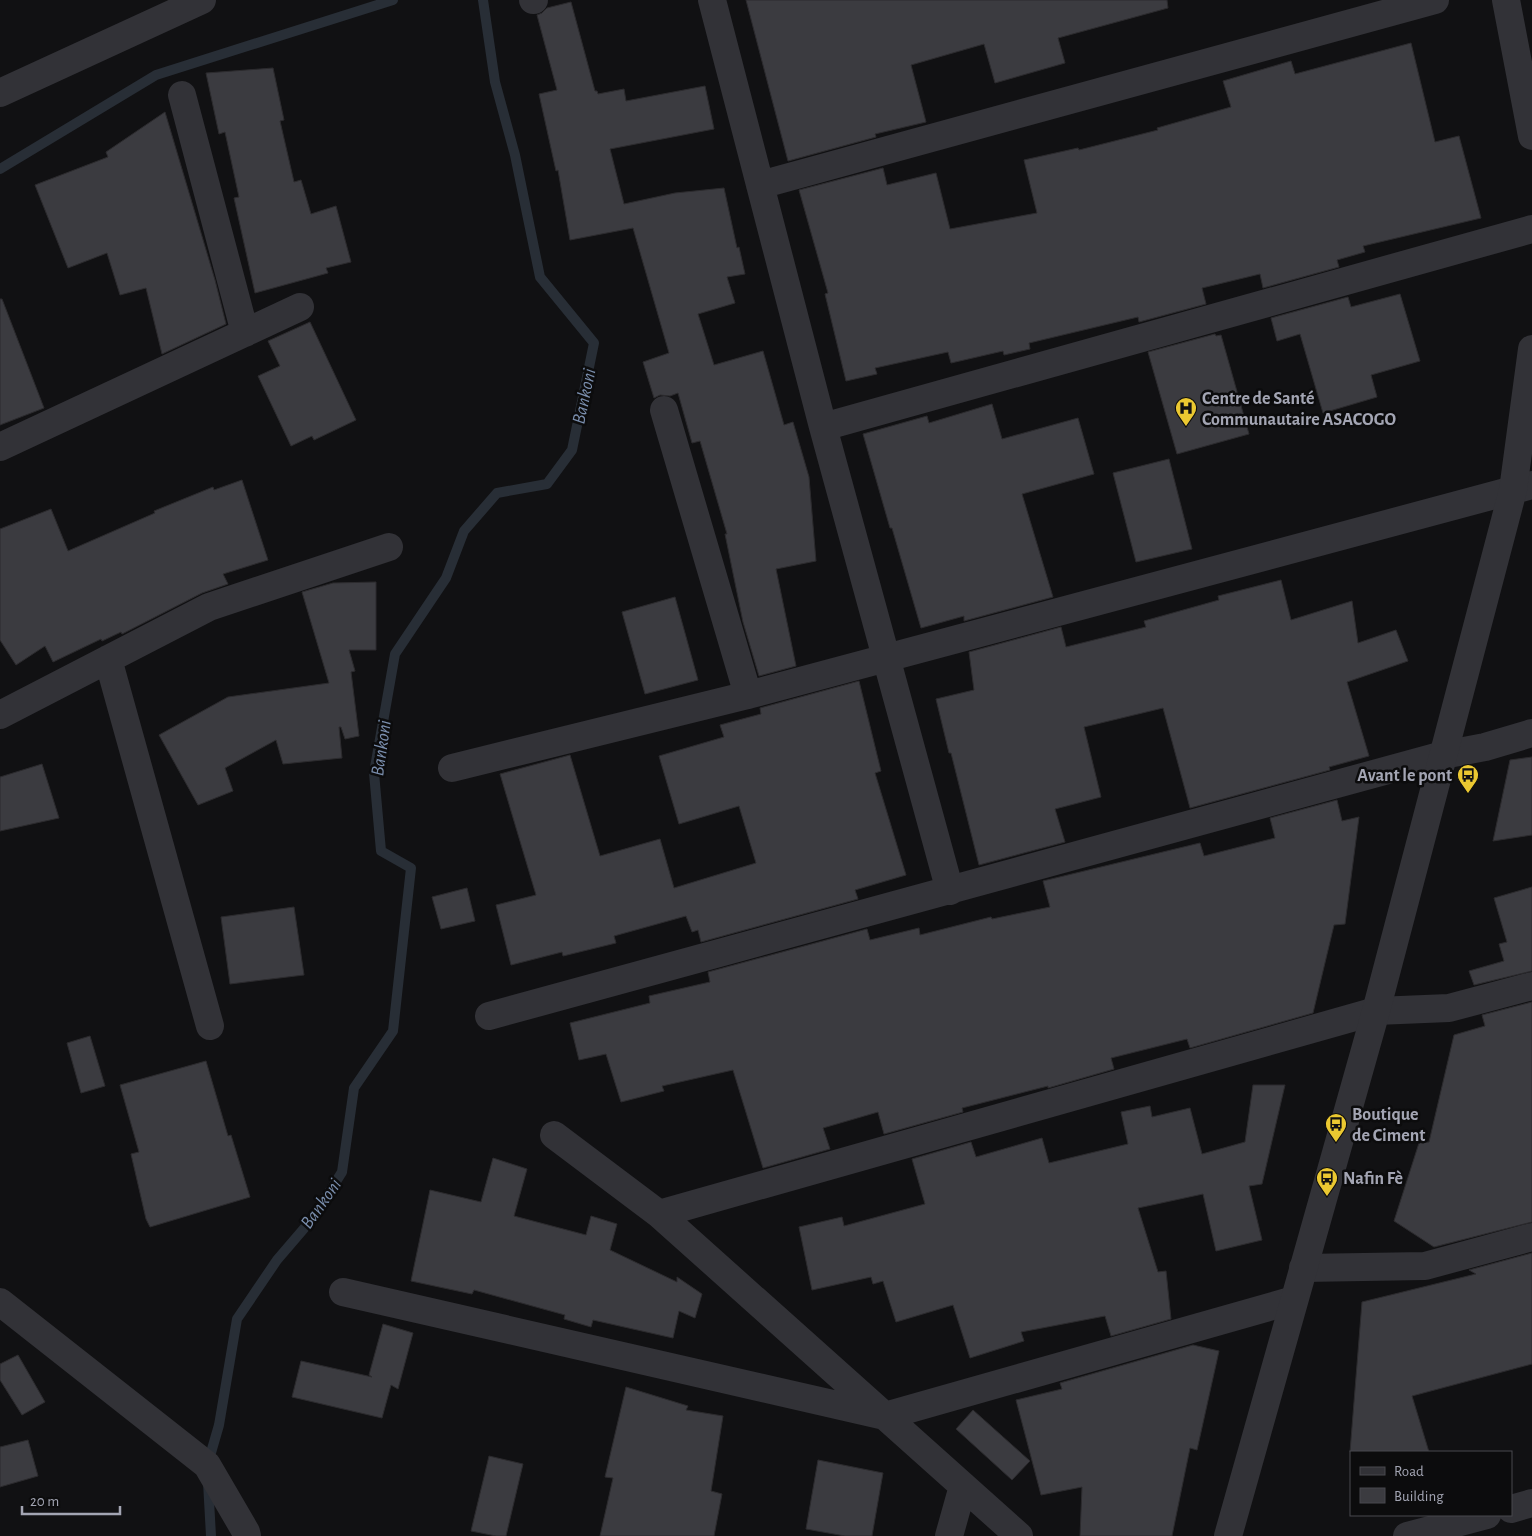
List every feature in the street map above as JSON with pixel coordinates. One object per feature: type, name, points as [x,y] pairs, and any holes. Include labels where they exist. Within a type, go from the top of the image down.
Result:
[{"type":"street","points":[[0,93],[202,0]]},
{"type":"street","points":[[712,0],[823,427],[950,891]]},
{"type":"street","points":[[760,185],[1435,0]]},
{"type":"street","points":[[1506,0],[1532,136]]},
{"type":"street","points":[[182,95],[245,333]]},
{"type":"street","points":[[823,427],[1532,229]]},
{"type":"street","points":[[0,447],[300,307]]},
{"type":"street","points":[[1228,1536],[1376,1011],[1444,755],[1523,487],[1532,350]]},
{"type":"street","points":[[664,410],[748,695]]},
{"type":"street","points":[[452,768],[748,695],[1523,487]]},
{"type":"street","points":[[0,715],[209,607],[389,547]]},
{"type":"street","points":[[108,659],[210,1026]]},
{"type":"street","points":[[489,1016],[1444,755],[1485,747],[1532,734]]},
{"type":"street","points":[[659,1214],[1376,1011],[1449,1008],[1532,986]]},
{"type":"street","points":[[554,1135],[659,1214],[1019,1536]]},
{"type":"street","points":[[1304,1268],[1425,1266],[1532,1237]]},
{"type":"street","points":[[343,1292],[885,1416],[1294,1300]]},
{"type":"street","points":[[0,1302],[207,1465],[253,1535]]},
{"type":"street","points":[[949,1536],[963,1486]]},
{"type":"street","points":[[1512,1508],[1532,1503]]},
{"type":"street","points":[[1407,1536],[1484,1516]]},
{"type":"building","points":[[746,0],[1167,0],[1168,8],[1058,38],[1065,63],[995,83],[984,44],[911,65],[926,122],[875,134],[876,137],[788,161]]},
{"type":"building","points":[[571,2],[595,91],[598,94],[624,89],[626,101],[705,86],[714,129],[610,149],[624,204],[675,193],[724,188],[737,248],[739,247],[745,274],[727,277],[735,303],[698,314],[714,365],[763,351],[784,425],[793,422],[809,477],[816,561],[776,569],[796,666],[759,676],[743,622],[725,534],[727,534],[700,441],[692,443],[678,393],[670,396],[660,395],[654,398],[643,362],[669,353],[633,228],[570,240],[558,170],[556,171],[539,94],[557,90],[537,15],[547,8]]},
{"type":"building","points":[[1411,43],[1435,142],[1459,136],[1481,218],[1363,246],[1365,252],[1337,260],[1339,267],[1263,288],[1260,274],[1202,288],[1206,304],[1139,322],[1138,317],[1029,343],[1030,349],[1004,355],[1003,351],[951,363],[948,352],[875,368],[877,374],[846,381],[825,294],[828,293],[799,190],[883,168],[887,185],[936,173],[950,229],[1037,213],[1024,160],[1078,148],[1079,150],[1158,130],[1157,128],[1231,107],[1223,81],[1291,61],[1295,74]]},
{"type":"building","points":[[273,68],[284,120],[280,121],[294,182],[301,180],[311,214],[336,206],[351,262],[326,268],[328,273],[255,293],[234,198],[239,197],[225,132],[219,134],[206,73]]},
{"type":"building","points":[[165,112],[215,280],[226,324],[162,354],[146,288],[120,295],[107,253],[68,268],[35,185],[108,157],[106,152]]},
{"type":"building","points":[[1400,294],[1420,361],[1371,375],[1377,397],[1323,413],[1300,334],[1277,341],[1271,318],[1348,297],[1351,307]]},
{"type":"building","points":[[0,299],[2,299],[44,408],[0,425]]},
{"type":"building","points":[[310,322],[356,420],[314,440],[312,436],[291,446],[258,376],[280,366],[268,341]]},
{"type":"building","points":[[1215,334],[1216,336],[1221,335],[1249,434],[1177,454],[1148,352]]},
{"type":"building","points":[[992,404],[1002,439],[1078,418],[1094,474],[1022,494],[1053,597],[964,621],[964,616],[921,628],[863,434],[927,416],[929,423]]},
{"type":"building","points":[[1169,459],[1192,549],[1136,562],[1113,473]]},
{"type":"building","points":[[242,480],[268,560],[223,574],[228,584],[202,593],[122,634],[121,632],[102,641],[101,639],[53,662],[45,646],[16,665],[0,640],[0,529],[51,509],[68,551],[155,513],[154,511],[213,487],[214,490]]},
{"type":"building","points":[[1281,580],[1291,620],[1352,601],[1358,643],[1396,630],[1408,661],[1347,682],[1369,756],[1329,767],[1330,770],[1190,808],[1163,708],[1084,727],[1101,797],[1055,809],[1065,842],[979,865],[936,699],[974,690],[969,652],[1061,627],[1066,647],[1146,627],[1144,621],[1219,600],[1218,596]]},
{"type":"building","points":[[376,582],[376,650],[349,650],[355,671],[351,672],[359,736],[345,739],[341,727],[339,727],[342,758],[283,764],[276,740],[225,768],[233,791],[198,805],[159,735],[228,697],[329,683],[302,592],[333,583]]},
{"type":"building","points":[[675,597],[698,680],[645,694],[622,612]]},
{"type":"building","points":[[859,681],[881,771],[875,773],[906,875],[855,890],[858,899],[701,942],[698,930],[692,932],[686,916],[614,936],[616,943],[563,956],[562,952],[511,965],[496,905],[536,895],[500,774],[570,755],[600,856],[660,839],[674,888],[756,863],[739,806],[679,824],[659,756],[724,737],[720,725],[761,714],[760,708]]},
{"type":"building","points":[[1532,757],[1532,835],[1493,841],[1510,760]]},
{"type":"building","points":[[42,764],[59,818],[0,831],[0,777]]},
{"type":"building","points":[[1337,800],[1342,821],[1359,817],[1345,924],[1334,925],[1313,1013],[1190,1048],[1187,1039],[1111,1058],[1114,1069],[1048,1088],[1048,1086],[962,1108],[963,1112],[884,1134],[878,1112],[823,1128],[830,1149],[763,1168],[733,1070],[662,1086],[664,1091],[621,1102],[606,1054],[579,1060],[570,1023],[650,1003],[649,996],[710,982],[708,972],[867,929],[870,940],[919,928],[920,935],[991,917],[992,919],[1050,907],[1043,881],[1200,843],[1204,856],[1275,838],[1270,818]]},
{"type":"building","points":[[1532,887],[1532,971],[1474,985],[1469,971],[1504,961],[1499,944],[1507,942],[1494,898]]},
{"type":"building","points":[[467,888],[475,921],[441,929],[432,897]]},
{"type":"building","points":[[294,907],[304,975],[230,984],[221,917]]},
{"type":"building","points":[[1532,1002],[1532,1222],[1434,1247],[1394,1221],[1419,1143],[1429,1142],[1454,1035],[1485,1026],[1482,1015]]},
{"type":"building","points":[[90,1036],[105,1086],[81,1093],[67,1043]]},
{"type":"building","points":[[206,1061],[228,1136],[231,1135],[250,1197],[150,1227],[146,1219],[131,1154],[139,1152],[120,1085]]},
{"type":"building","points":[[1253,1085],[1285,1085],[1262,1184],[1249,1186],[1262,1240],[1216,1251],[1203,1194],[1138,1208],[1158,1272],[1166,1271],[1171,1319],[1111,1336],[1105,1316],[1021,1332],[1024,1341],[970,1358],[953,1305],[896,1322],[883,1281],[873,1284],[871,1277],[812,1290],[799,1227],[842,1217],[844,1226],[925,1204],[912,1159],[971,1142],[976,1157],[1042,1138],[1049,1163],[1128,1144],[1121,1112],[1150,1106],[1152,1117],[1190,1108],[1202,1154],[1245,1142]]},
{"type":"building","points":[[493,1158],[527,1169],[514,1216],[586,1235],[591,1216],[617,1224],[610,1250],[677,1282],[677,1277],[702,1294],[695,1318],[679,1311],[673,1338],[593,1320],[591,1327],[564,1319],[565,1315],[474,1290],[472,1294],[411,1281],[430,1190],[481,1202]]},
{"type":"building","points":[[1532,1253],[1532,1364],[1412,1396],[1429,1451],[1350,1451],[1362,1302],[1476,1274],[1469,1270]]},
{"type":"building","points":[[383,1324],[413,1333],[398,1389],[391,1385],[382,1418],[292,1397],[301,1361],[372,1377],[369,1375]]},
{"type":"building","points":[[1193,1345],[1219,1351],[1197,1450],[1190,1448],[1172,1536],[1080,1536],[1082,1487],[1041,1495],[1016,1400],[1062,1389],[1060,1383]]},
{"type":"building","points":[[18,1355],[45,1402],[22,1415],[0,1380],[0,1364]]},
{"type":"building","points":[[626,1387],[688,1406],[686,1410],[723,1416],[711,1491],[722,1494],[714,1536],[600,1536],[613,1478],[605,1477]]},
{"type":"building","points":[[973,1410],[1030,1461],[1012,1480],[956,1429]]},
{"type":"building","points":[[28,1440],[38,1476],[0,1487],[0,1447]]},
{"type":"building","points":[[489,1456],[523,1464],[506,1536],[471,1531]]},
{"type":"building","points":[[818,1460],[883,1473],[872,1536],[845,1536],[806,1529]]},
{"type":"waterway","points":[[0,169],[156,75],[393,0]]},
{"type":"waterway","name":"Bankoni","points":[[208,1463],[219,1425],[237,1319],[277,1260],[313,1218],[342,1172],[354,1088],[393,1031],[411,868],[381,851],[374,773],[395,654],[446,578],[464,531],[497,493],[547,484],[572,450],[594,343],[540,277],[515,155],[495,82],[483,0]]},
{"type":"waterway","name":"Bankoni","points":[[208,1482],[211,1536]]},
{"type":"place","name":"Centre de Santé Communautaire ASACOGO","points":[[1186,427]]},
{"type":"place","name":"Avant le pont","points":[[1468,794]]},
{"type":"place","name":"Boutique de Ciment","points":[[1336,1143]]},
{"type":"place","name":"Nafin Fè","points":[[1327,1197]]}]
